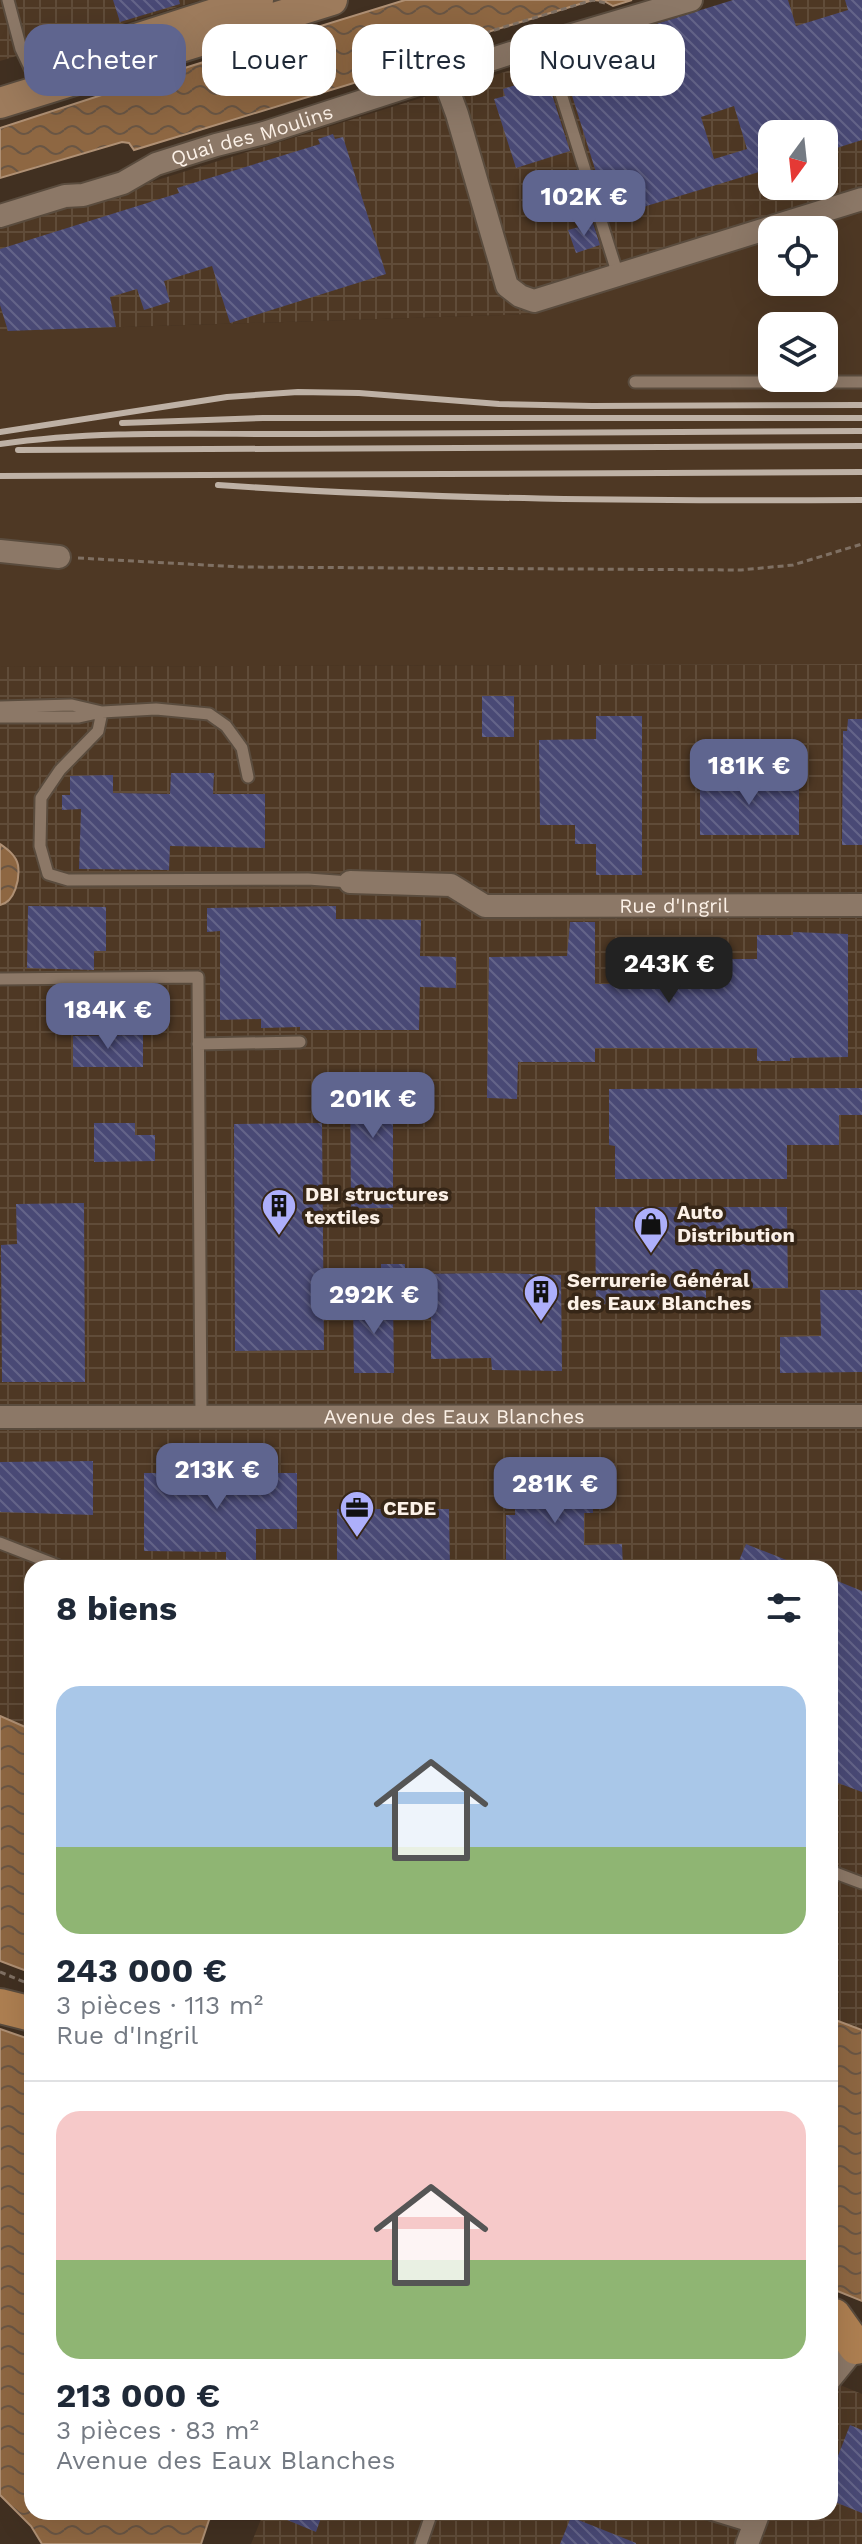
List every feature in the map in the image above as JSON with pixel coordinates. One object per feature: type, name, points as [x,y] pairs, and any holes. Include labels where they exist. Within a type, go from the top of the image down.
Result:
[{"type":"main road","points":[[183,24],[258,0]]},
{"type":"main road","points":[[0,103],[332,0]]},
{"type":"main road","points":[[0,82],[24,74]]},
{"type":"main road","points":[[0,2006],[24,2012]]},
{"type":"street","name":"Quai des Moulins","points":[[610,24],[691,0]]},
{"type":"street","name":"Quai des Moulins","points":[[0,216],[65,196],[83,195],[123,183],[156,164],[380,96]]},
{"type":"street","points":[[449,96],[507,286],[520,296],[534,301],[862,199]]},
{"type":"street","points":[[0,551],[59,557]]},
{"type":"street","name":"Rue d'Ingril","points":[[350,882],[451,885],[485,906],[862,905]]},
{"type":"street","name":"Avenue des Eaux Blanches","points":[[0,1417],[862,1416]]},
{"type":"lane","points":[[8,0],[24,55]]},
{"type":"lane","points":[[562,96],[618,275]]},
{"type":"lane","points":[[635,382],[862,382]]},
{"type":"lane","points":[[0,707],[72,705],[102,712]]},
{"type":"lane","points":[[0,717],[79,717],[102,712],[156,709],[209,714],[226,726],[242,748],[248,777]]},
{"type":"lane","points":[[102,712],[98,731],[60,770],[41,798],[40,846],[48,874],[68,880],[308,879],[350,882]]},
{"type":"lane","points":[[0,979],[198,977],[201,1417]]},
{"type":"lane","points":[[198,1044],[300,1042]]},
{"type":"lane","points":[[0,1543],[44,1560]]},
{"type":"lane","points":[[838,1874],[862,1883]]},
{"type":"lane","points":[[421,2544],[429,2520]]},
{"type":"lane","points":[[728,2520],[753,2528]]},
{"type":"path","points":[[494,30],[593,0],[613,6]]},
{"type":"path","points":[[59,557],[241,567],[741,570],[793,565],[862,544]]},
{"type":"path","points":[[0,1972],[24,1982]]},
{"type":"shaded area","points":[[0,0],[201,0],[122,24],[24,24],[24,54],[0,61]]},
{"type":"shaded area","points":[[736,0],[862,0],[862,189],[838,198],[838,120],[758,120],[758,200],[833,200],[791,216],[758,216],[758,228],[532,314],[0,331],[0,229],[427,96],[494,96],[494,75],[510,70],[510,96],[685,96],[685,24],[659,24]]},
{"type":"shaded area","points":[[862,189],[862,664],[0,667],[0,331],[532,314],[758,228],[758,296],[838,296],[838,216],[791,216]]},
{"type":"shaded area","points":[[862,664],[862,2030],[838,2021],[838,1560],[24,1560],[24,1726],[0,1716],[0,667]]},
{"type":"shaded area","points":[[838,2384],[862,2394],[862,2544],[251,2544],[261,2520],[838,2520]]},
{"type":"water","points":[[405,0],[593,0],[494,30],[494,24],[352,24],[352,84],[336,88],[336,24],[327,24]]},
{"type":"water","points":[[593,0],[632,0],[613,6]]},
{"type":"water","points":[[202,63],[202,96],[311,96],[134,150],[129,143],[122,142],[0,178],[0,128],[99,96],[186,96],[186,68]]},
{"type":"water","points":[[0,844],[15,858],[18,871],[13,895],[0,905]]},
{"type":"water","points":[[0,1716],[24,1726],[24,1970],[0,1961]]},
{"type":"water","points":[[838,2021],[862,2030],[862,2301],[838,2291]]},
{"type":"water","points":[[0,2029],[24,2037],[24,2519],[0,2495]]},
{"type":"water","points":[[25,2520],[209,2520],[201,2544],[42,2544]]},
{"type":"building","points":[[113,0],[179,0],[180,4],[120,22]]},
{"type":"building","points":[[733,0],[788,0],[796,26],[848,10],[845,0],[862,0],[862,140],[838,148],[838,120],[758,120],[758,172],[610,217],[572,96],[685,96],[685,24],[656,24]],"holes":[[[734,106],[747,149],[714,159],[701,117]]]},
{"type":"building","points":[[510,87],[510,96],[552,96],[570,151],[516,168],[494,99],[505,96],[503,89]]},
{"type":"building","points":[[333,134],[335,139],[343,137],[386,274],[230,323],[212,266],[164,281],[170,302],[144,310],[137,289],[110,297],[116,327],[8,331],[0,305],[0,249],[179,193],[177,188],[320,144],[318,139]]},
{"type":"building","points":[[593,223],[600,245],[576,253],[568,230]]},
{"type":"building","points":[[482,696],[514,696],[514,737],[482,737]]},
{"type":"building","points":[[596,716],[642,716],[642,875],[596,875],[596,844],[575,844],[575,825],[540,825],[539,740],[596,739]]},
{"type":"building","points":[[848,719],[862,719],[862,845],[842,845],[843,731],[847,731]]},
{"type":"building","points":[[171,773],[214,773],[213,794],[265,794],[265,848],[170,846],[169,870],[79,869],[81,809],[62,810],[62,795],[70,795],[70,776],[113,775],[113,793],[170,794]]},
{"type":"building","points":[[700,779],[799,780],[799,835],[700,835]]},
{"type":"building","points":[[28,906],[106,907],[106,951],[94,951],[94,970],[27,968]]},
{"type":"building","points":[[336,906],[336,919],[421,920],[420,956],[456,957],[456,988],[420,987],[419,1030],[300,1030],[300,1027],[261,1028],[261,1019],[220,1020],[220,931],[207,932],[207,908]]},
{"type":"building","points":[[570,922],[595,922],[595,984],[669,984],[668,959],[757,959],[757,935],[793,935],[793,932],[848,934],[848,1057],[757,1061],[757,1048],[595,1048],[595,1062],[518,1062],[517,1099],[487,1098],[489,957],[567,956]]},
{"type":"building","points":[[143,1035],[143,1067],[73,1067],[73,1036]]},
{"type":"building","points":[[350,1077],[402,1077],[403,1112],[393,1112],[393,1208],[351,1208]]},
{"type":"building","points":[[862,1088],[862,1115],[839,1115],[839,1145],[787,1145],[787,1179],[615,1179],[615,1146],[609,1145],[609,1089]]},
{"type":"building","points":[[94,1123],[135,1123],[135,1135],[155,1135],[155,1161],[94,1162]]},
{"type":"building","name":"DBI structures textiles","points":[[322,1123],[324,1350],[235,1351],[234,1124]]},
{"type":"building","points":[[84,1203],[85,1382],[2,1382],[1,1245],[17,1244],[16,1204]]},
{"type":"building","name":"Auto Distribution","points":[[595,1207],[787,1207],[788,1288],[706,1288],[706,1303],[596,1304]]},
{"type":"building","points":[[381,1264],[405,1264],[405,1274],[561,1275],[562,1371],[492,1370],[491,1358],[431,1359],[431,1294],[381,1294]]},
{"type":"building","points":[[820,1290],[862,1290],[862,1372],[780,1373],[780,1337],[821,1336]]},
{"type":"building","points":[[353,1298],[393,1298],[394,1373],[354,1373]]},
{"type":"building","points":[[93,1461],[93,1515],[0,1512],[0,1462]]},
{"type":"building","points":[[144,1473],[297,1473],[297,1529],[256,1529],[256,1560],[226,1560],[226,1552],[144,1551]]},
{"type":"building","points":[[592,1474],[593,1513],[584,1513],[584,1545],[622,1544],[623,1560],[506,1560],[506,1515],[515,1515],[515,1475]]},
{"type":"building","points":[[337,1509],[449,1509],[450,1560],[337,1560]]},
{"type":"building","points":[[746,1544],[786,1560],[739,1560]]},
{"type":"building","points":[[838,1581],[862,1591],[862,1792],[838,1783]]},
{"type":"building","points":[[850,2425],[862,2430],[862,2513],[838,2503],[838,2456]]},
{"type":"building","points":[[287,2520],[320,2520],[316,2532]]},
{"type":"building","points":[[570,2520],[578,2520],[636,2543],[636,2544],[560,2544]]},
{"type":"railway","points":[[0,432],[227,397],[298,392],[359,393],[499,404],[862,405]]},
{"type":"railway","points":[[122,423],[263,418],[862,418]]},
{"type":"railway","points":[[0,444],[79,436],[158,434],[862,431]]},
{"type":"railway","points":[[18,450],[862,446]]},
{"type":"railway","points":[[0,476],[862,472]]},
{"type":"railway","points":[[218,485],[379,494],[540,498],[862,500]]},
{"type":"place","name":"DBI structures textiles","points":[[279,1237]]},
{"type":"place","name":"Auto Distribution","points":[[651,1255]]},
{"type":"place","name":"Serrurerie Général des Eaux Blanches","points":[[541,1323]]},
{"type":"place","name":"CEDE","points":[[357,1539]]}]
